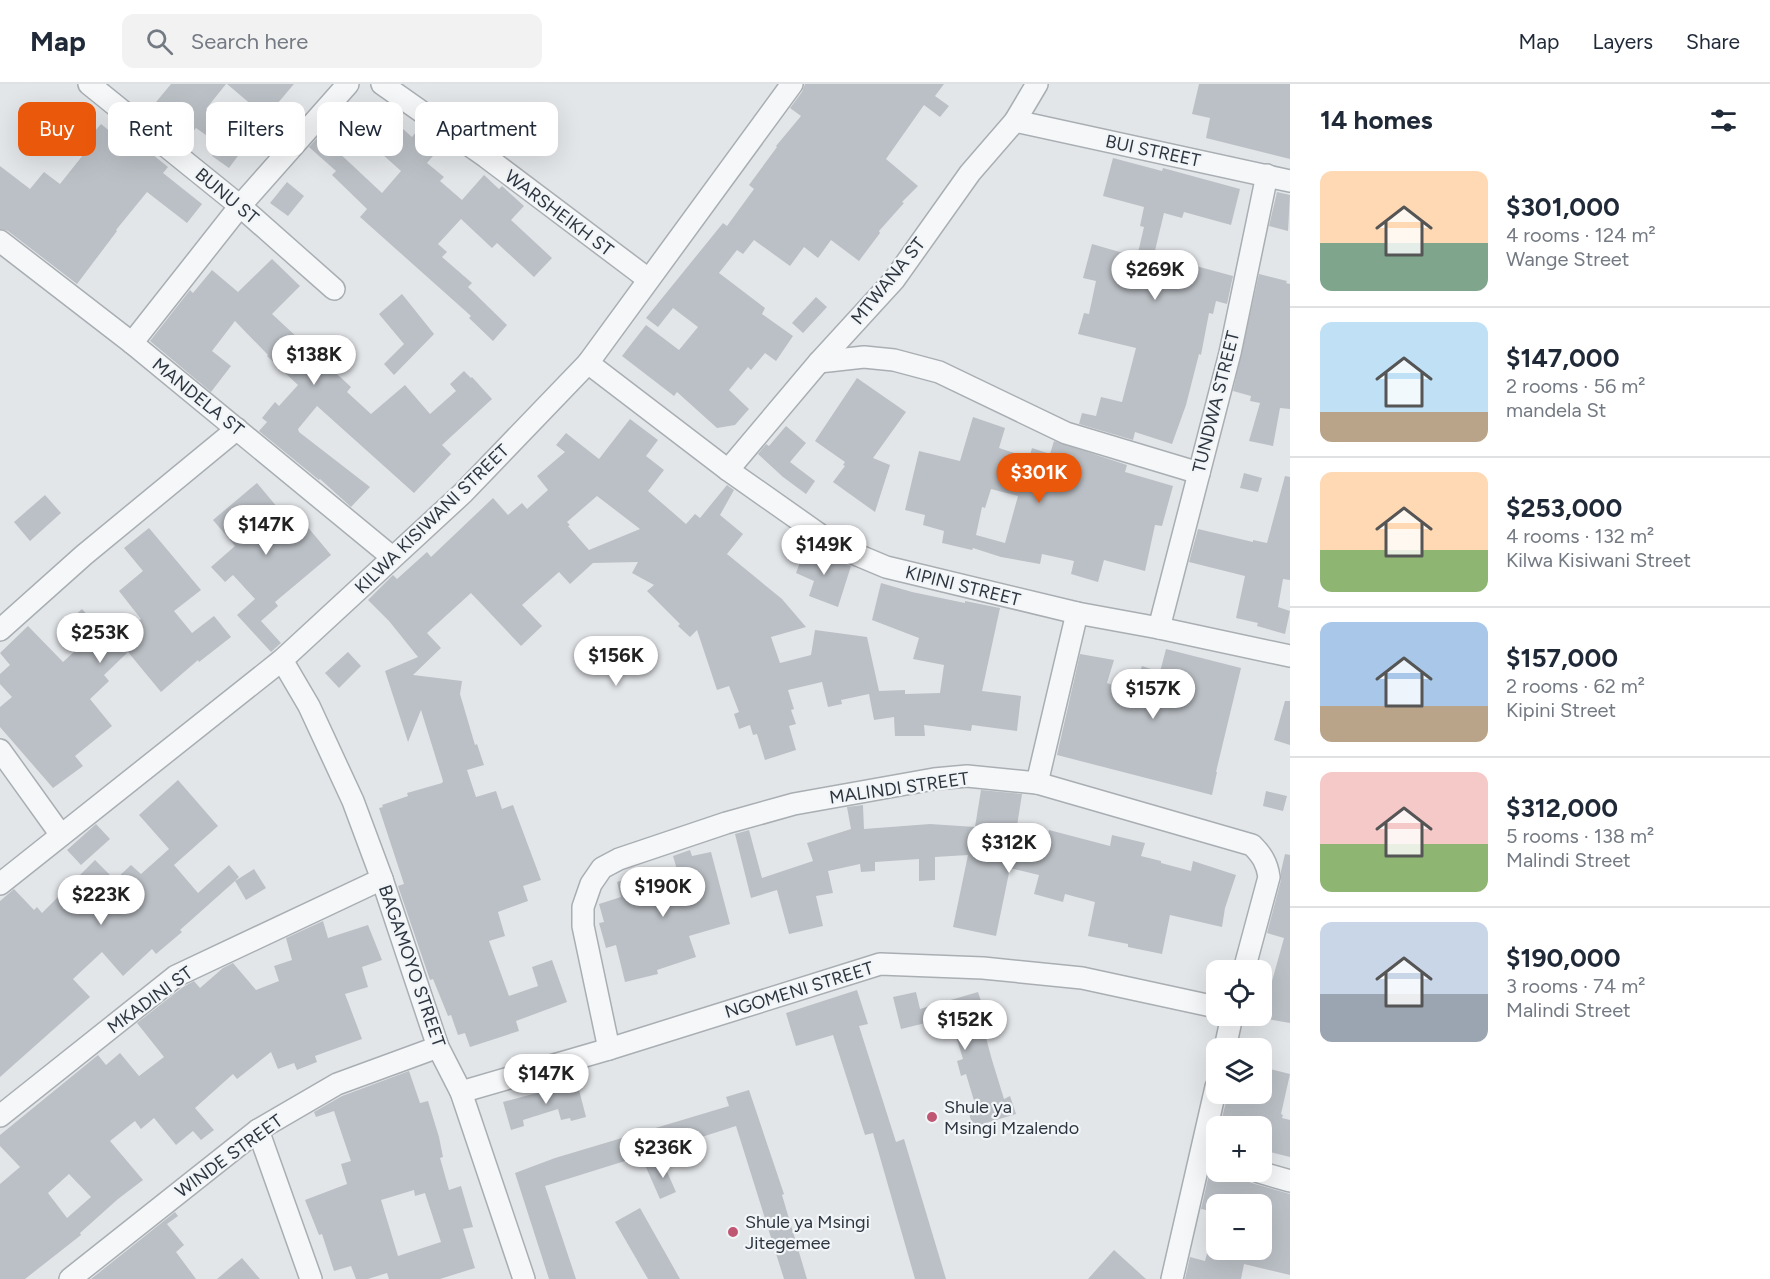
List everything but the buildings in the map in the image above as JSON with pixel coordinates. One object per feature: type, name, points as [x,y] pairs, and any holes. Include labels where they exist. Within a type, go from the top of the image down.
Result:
[{"type":"street","name":"BUNU ST","points":[[89,84],[240,206],[334,289]]},
{"type":"street","points":[[132,343],[240,206],[348,84]]},
{"type":"street","name":"WARSHEIKH ST","points":[[382,84],[486,157],[648,279]]},
{"type":"street","name":"KILWA KISIWANI STREET","points":[[0,884],[282,660],[463,493],[588,363],[792,84]]},
{"type":"street","name":"MTWANA ST","points":[[728,471],[819,362],[894,280],[970,173],[1015,121],[1037,84]]},
{"type":"street","name":"BUI STREET","points":[[1015,121],[1290,181]]},
{"type":"street","name":"TUNDWA STREET","points":[[1159,628],[1230,353],[1267,175]]},
{"type":"street","name":"MANDELA ST","points":[[0,241],[132,343],[392,557]]},
{"type":"street","points":[[819,362],[864,357],[894,360],[939,372],[1066,433],[1199,473]]},
{"type":"street","name":"KIPINI STREET","points":[[588,363],[728,471],[836,546],[886,567],[1077,614],[1159,628],[1290,656]]},
{"type":"street","points":[[0,630],[84,555],[237,429]]},
{"type":"street","points":[[1037,783],[1077,614]]},
{"type":"street","name":"BAGAMOYO STREET","points":[[282,660],[309,706],[353,801],[382,879],[438,1047],[461,1092],[524,1279]]},
{"type":"street","points":[[0,750],[61,835]]},
{"type":"street","name":"MALINDI STREET","points":[[609,1049],[583,926],[583,907],[591,884],[602,868],[619,859],[726,823],[794,804],[934,779],[967,776],[1037,783],[1251,845],[1261,854],[1267,864],[1269,877],[1247,960]]},
{"type":"street","name":"MKADINI ST","points":[[0,1116],[176,976],[382,879]]},
{"type":"street","name":"NGOMENI STREET","points":[[461,1092],[609,1049],[880,964],[983,968],[1082,978],[1206,1005]]},
{"type":"street","name":"WINDE STREET","points":[[70,1279],[258,1130],[337,1084],[438,1047]]},
{"type":"street","points":[[258,1130],[311,1279]]},
{"type":"street","points":[[1172,1279],[1206,1167]]},
{"type":"street","points":[[1272,1176],[1290,1181]]},
{"type":"place","name":"Shule ya Msingi Mzalendo","points":[[932,1117]]},
{"type":"place","name":"Shule ya Msingi Jitegemee","points":[[733,1232]]}]
